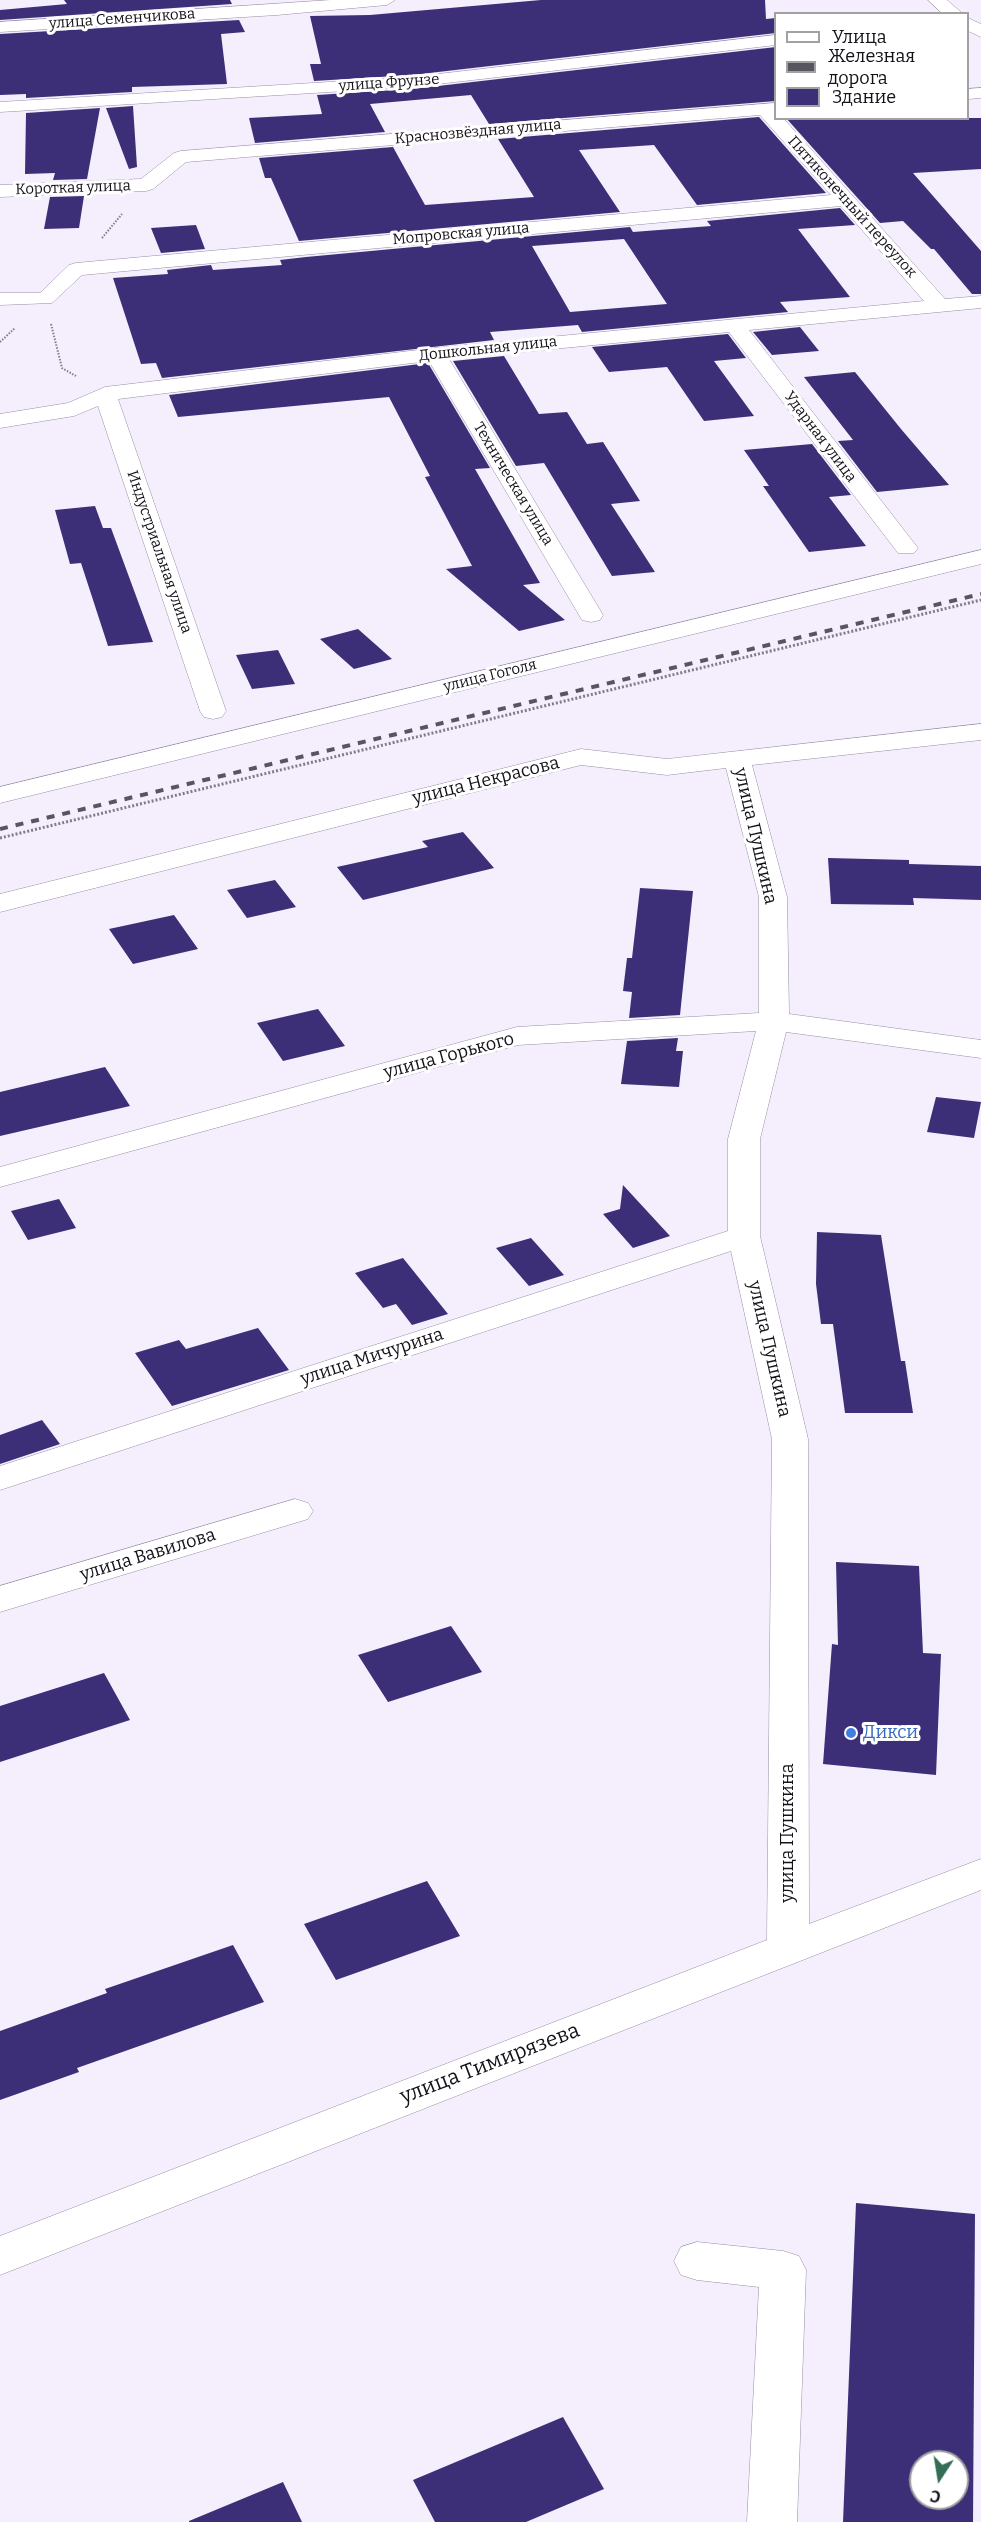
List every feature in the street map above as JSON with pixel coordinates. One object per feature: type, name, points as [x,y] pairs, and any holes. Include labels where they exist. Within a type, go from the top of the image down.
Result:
[{"type":"street","name":"улица Семенчикова","points":[[0,27],[277,10],[387,0]]},
{"type":"street","points":[[936,0],[952,12]]},
{"type":"street","points":[[969,23],[981,33]]},
{"type":"street","name":"улица Фрунзе","points":[[0,107],[412,82],[774,40]]},
{"type":"street","name":"Краснозвёздная улица","points":[[146,185],[181,157],[770,108]]},
{"type":"street","name":"Пятиконечный переулок","points":[[780,120],[846,200],[940,306]]},
{"type":"street","name":"Короткая улица","points":[[0,191],[146,185]]},
{"type":"street","name":"Мопровская улица","points":[[76,269],[846,200]]},
{"type":"street","points":[[0,299],[45,299],[76,269]]},
{"type":"street","name":"Дошкольная улица","points":[[0,421],[74,409],[105,394],[435,354],[981,302]]},
{"type":"street","name":"Ударная улица","points":[[735,326],[906,548]]},
{"type":"street","name":"Техническая улица","points":[[435,354],[591,615]]},
{"type":"street","name":"Индустриальная улица","points":[[105,394],[213,711]]},
{"type":"street","name":"улица Гоголя","points":[[0,795],[981,557]]},
{"type":"street","name":"улица Некрасова","points":[[0,903],[581,757],[667,767],[981,732]]},
{"type":"street","name":"улица Пушкина","points":[[737,759],[773,897],[774,1021],[744,1139],[744,1236],[790,1439],[788,1948]]},
{"type":"street","name":"улица Горького","points":[[0,1178],[517,1036],[774,1021],[981,1049]]},
{"type":"street","name":"улица Мичурина","points":[[0,1478],[744,1236]]},
{"type":"street","name":"улица Вавилова","points":[[0,1599],[295,1512]]},
{"type":"street","name":"улица Тимирязева","points":[[0,2256],[981,1874]]},
{"type":"street","points":[[697,2261],[783,2270],[772,2522]]},
{"type":"path","points":[[76,269],[146,185]]},
{"type":"path","points":[[45,299],[62,368],[105,394]]},
{"type":"path","points":[[0,838],[981,600]]},
{"type":"building","points":[[64,0],[230,0],[232,4],[0,20],[0,10],[67,4]]},
{"type":"building","points":[[541,0],[765,0],[766,19],[774,18],[774,33],[412,75],[314,81],[310,64],[321,64],[310,16],[370,15]]},
{"type":"building","points":[[239,20],[245,32],[221,34],[227,84],[132,87],[132,92],[26,98],[26,94],[0,95],[0,34]]},
{"type":"building","points":[[774,47],[774,101],[489,124],[471,95],[370,104],[385,132],[255,143],[249,118],[322,114],[317,95],[412,89]]},
{"type":"building","points":[[133,106],[137,167],[129,169],[106,108]]},
{"type":"building","points":[[100,108],[87,179],[53,180],[55,173],[25,174],[26,113]]},
{"type":"building","points":[[759,117],[826,193],[697,205],[654,145],[579,150],[620,212],[299,241],[271,178],[265,178],[259,158],[393,147],[425,205],[534,197],[498,139]]},
{"type":"building","points":[[969,118],[981,118],[981,169],[913,173],[981,251],[981,294],[972,294],[934,249],[931,249],[903,221],[880,223],[788,120],[969,120]]},
{"type":"building","points":[[84,196],[79,228],[44,229],[50,197]]},
{"type":"building","points":[[840,208],[855,225],[798,229],[850,297],[780,302],[788,312],[582,332],[578,325],[490,332],[494,340],[162,378],[156,363],[141,364],[113,278],[168,274],[167,270],[211,265],[213,270],[282,265],[280,260],[630,227],[633,232],[711,226],[707,221]],"holes":[[[624,239],[667,304],[570,312],[532,246]]]},
{"type":"building","points":[[196,225],[205,249],[161,253],[151,228]]},
{"type":"building","points":[[800,327],[819,351],[772,355],[753,332]]},
{"type":"building","points":[[728,334],[746,358],[714,361],[754,416],[704,421],[667,367],[609,372],[592,347]]},
{"type":"building","points":[[504,356],[539,414],[567,412],[587,444],[603,442],[640,501],[611,504],[655,572],[612,576],[544,463],[516,466],[453,361]]},
{"type":"building","points":[[428,363],[490,468],[475,469],[540,583],[523,585],[565,620],[519,631],[446,569],[472,566],[425,477],[430,476],[389,397],[178,417],[169,395]]},
{"type":"building","points":[[855,372],[949,485],[877,492],[838,441],[853,440],[804,377]]},
{"type":"building","points":[[812,444],[851,495],[829,497],[866,546],[809,552],[763,486],[769,486],[744,450]]},
{"type":"building","points":[[95,506],[103,528],[111,528],[153,642],[108,646],[81,563],[70,564],[55,510]]},
{"type":"building","points":[[358,629],[392,659],[354,669],[320,639]]},
{"type":"building","points":[[278,650],[295,684],[252,689],[236,655]]},
{"type":"building","points":[[463,832],[494,868],[363,900],[337,867],[428,847],[422,841]]},
{"type":"building","points":[[828,858],[909,860],[909,864],[981,866],[981,900],[913,898],[914,905],[831,904]]},
{"type":"building","points":[[275,880],[296,907],[247,918],[227,890]]},
{"type":"building","points":[[640,888],[693,891],[680,1015],[629,1018],[632,992],[623,991],[627,958],[632,958]]},
{"type":"building","points":[[174,915],[198,949],[133,964],[109,929]]},
{"type":"building","points":[[318,1009],[345,1046],[283,1061],[257,1023]]},
{"type":"building","points":[[678,1038],[676,1051],[683,1051],[679,1087],[621,1084],[627,1041]]},
{"type":"building","points":[[105,1067],[130,1106],[0,1136],[0,1092]]},
{"type":"building","points":[[936,1097],[981,1102],[974,1138],[927,1132]]},
{"type":"building","points":[[623,1185],[670,1236],[633,1248],[603,1214],[620,1209]]},
{"type":"building","points":[[59,1199],[76,1228],[28,1240],[11,1211]]},
{"type":"building","points":[[817,1232],[881,1235],[901,1361],[905,1361],[913,1413],[845,1413],[833,1324],[821,1324],[816,1284]]},
{"type":"building","points":[[531,1238],[564,1275],[529,1286],[496,1248]]},
{"type":"building","points":[[403,1258],[448,1314],[412,1325],[396,1304],[383,1308],[355,1273]]},
{"type":"building","points":[[258,1328],[289,1370],[172,1406],[135,1353],[179,1340],[186,1349]]},
{"type":"building","points":[[42,1420],[60,1444],[0,1464],[0,1435]]},
{"type":"building","points":[[836,1562],[919,1566],[923,1653],[941,1654],[936,1775],[823,1764],[832,1644],[838,1645]]},
{"type":"building","points":[[451,1626],[482,1672],[388,1702],[358,1655]]},
{"type":"building","points":[[104,1673],[130,1720],[0,1762],[0,1706]]},
{"type":"building","points":[[427,1881],[460,1936],[336,1980],[304,1924]]},
{"type":"building","points":[[233,1945],[264,2002],[77,2068],[79,2072],[0,2100],[0,2031],[107,1993],[105,1989]]},
{"type":"building","points":[[856,2203],[975,2214],[973,2522],[843,2522]]},
{"type":"building","points":[[563,2417],[604,2489],[526,2522],[435,2522],[413,2480]]},
{"type":"building","points":[[283,2482],[302,2522],[189,2522],[189,2521]]},
{"type":"railway","points":[[0,829],[981,594]]},
{"type":"place","name":"Дикси","points":[[851,1733]]}]
